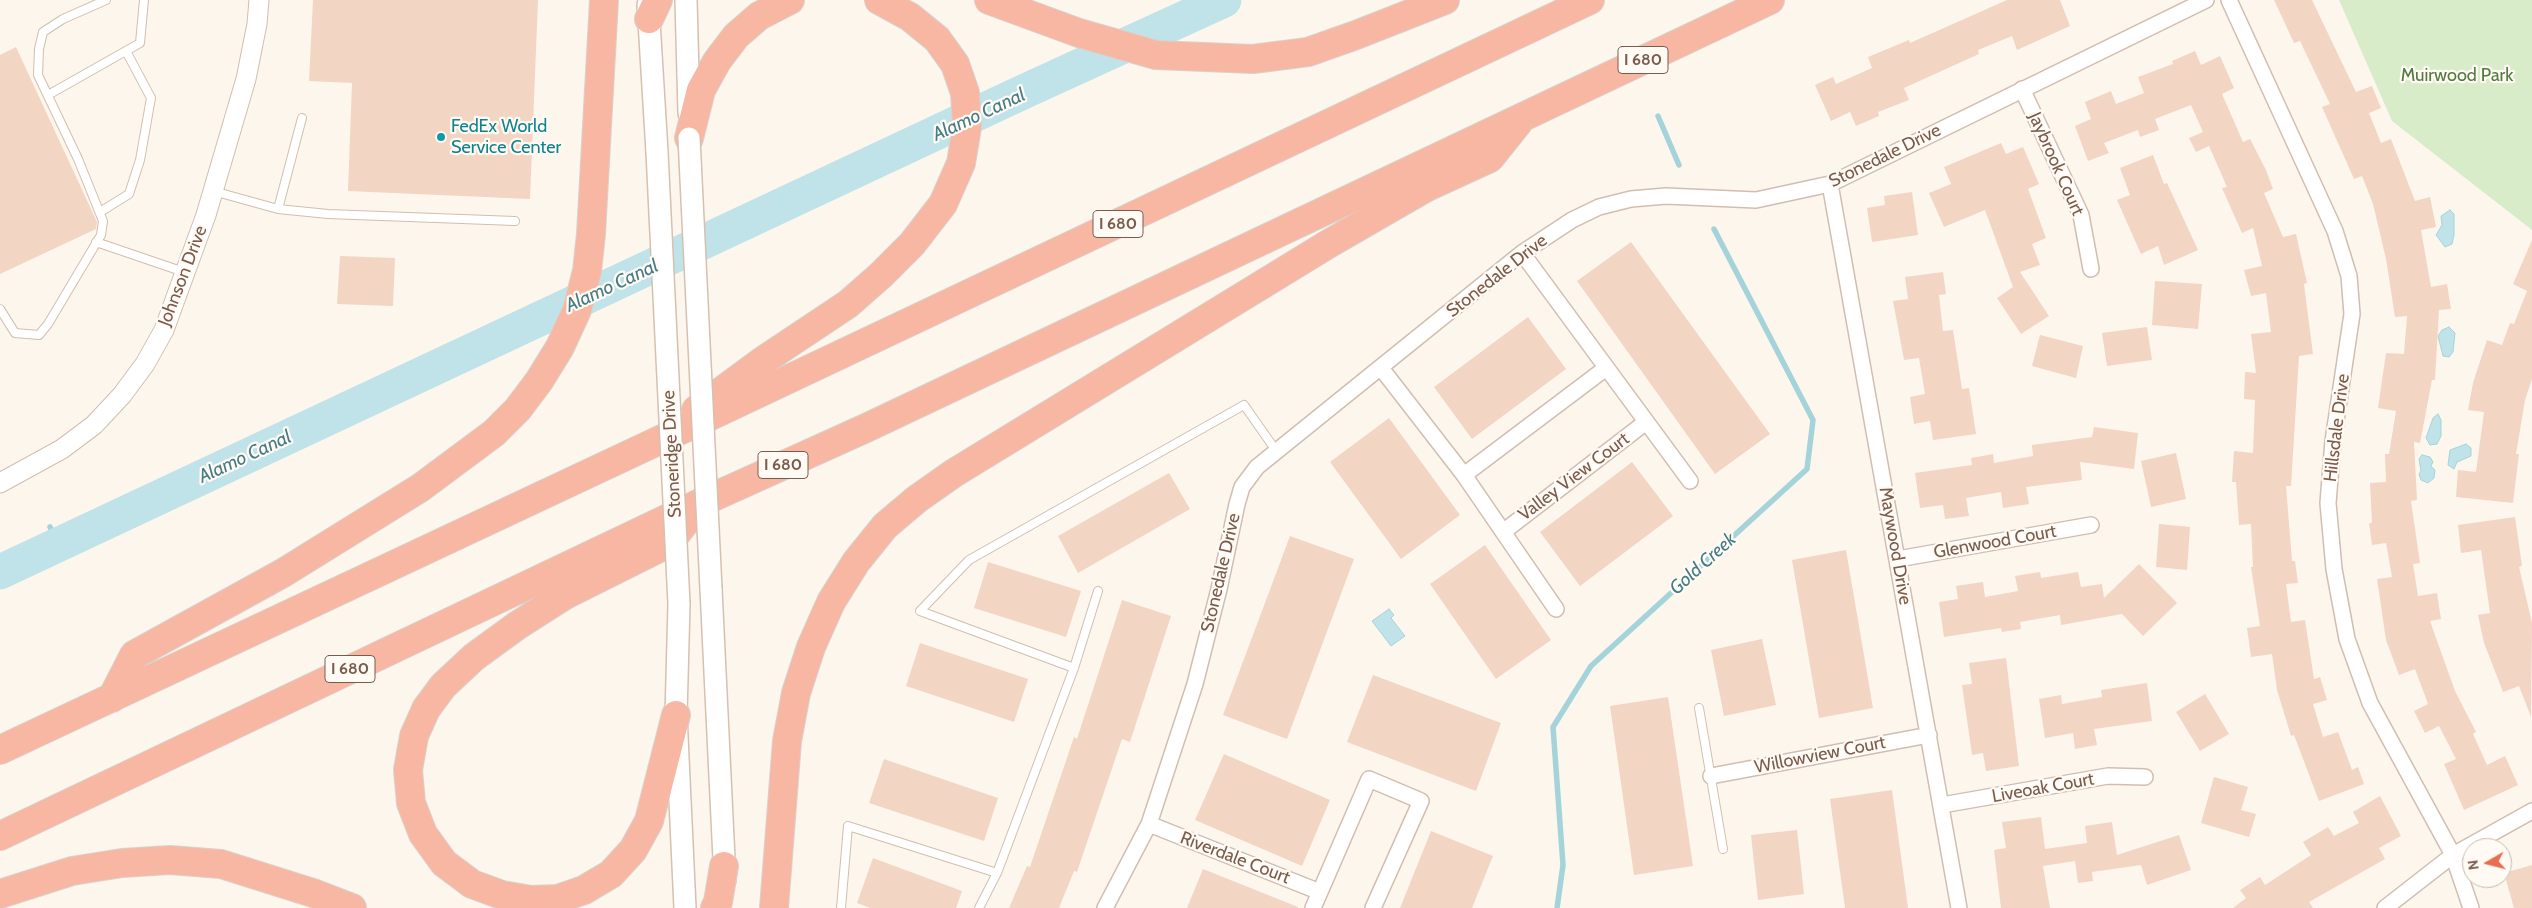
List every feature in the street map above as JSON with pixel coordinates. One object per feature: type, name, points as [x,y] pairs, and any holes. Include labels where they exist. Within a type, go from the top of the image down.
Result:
[{"type":"highway","points":[[112,698],[134,655],[283,573],[420,488],[465,456],[518,409],[560,347],[577,310],[587,271],[604,0]]},
{"type":"highway","points":[[690,138],[702,90],[717,61],[736,36],[759,16],[790,0]]},
{"type":"highway","points":[[645,448],[761,362],[848,304],[881,276],[912,244],[943,204],[961,163],[968,127],[965,93],[955,64],[937,39],[910,17],[879,0]]},
{"type":"highway","points":[[991,1],[1080,33],[1156,54],[1253,59],[1308,52],[1444,0]]},
{"type":"highway","name":"I 680","points":[[0,750],[645,448],[1590,0]]},
{"type":"highway","name":"I 680","points":[[0,836],[700,503],[866,428],[1770,0]]},
{"type":"highway","points":[[774,908],[787,741],[796,693],[811,647],[831,602],[856,562],[885,526],[917,499],[954,473],[1298,263],[1427,187],[1490,158],[1523,117]]},
{"type":"highway","points":[[676,715],[649,821],[633,850],[611,874],[584,890],[558,899],[531,900],[502,896],[472,884],[444,863],[423,834],[411,803],[408,770],[414,736],[426,709],[443,686],[474,658],[541,610],[565,595],[669,543],[700,503]]},
{"type":"highway","points":[[0,894],[72,871],[122,863],[170,860],[221,864],[313,893],[352,908]]},
{"type":"highway","points":[[715,908],[718,902],[724,866]]},
{"type":"main road","name":"Stoneridge Drive","points":[[686,0],[690,138],[726,908]]},
{"type":"main road","name":"Stoneridge Drive","points":[[652,6],[657,152],[679,604],[676,715],[685,908]]},
{"type":"street","name":"Johnson Drive","points":[[0,483],[62,449],[94,425],[122,395],[145,364],[164,330],[186,273],[213,191],[246,79],[257,24],[259,0]]},
{"type":"street","name":"Stonedale Drive","points":[[1105,908],[1149,824],[1195,684],[1242,487],[1257,468],[1276,452],[1522,253],[1572,220],[1599,207],[1631,199],[1666,196],[1756,200],[1830,184],[2206,0]]},
{"type":"street","name":"Hillsdale Drive","points":[[2229,0],[2335,231],[2349,276],[2352,314],[2333,441],[2328,504],[2334,569],[2347,639],[2370,703],[2453,855],[2471,908]]},
{"type":"street","name":"Jaybrook Court","points":[[2022,89],[2081,215],[2091,269]]},
{"type":"street","name":"Maywood Drive","points":[[1830,184],[1959,908]]},
{"type":"street","name":"Valley View Court","points":[[1522,253],[1690,481]]},
{"type":"street","name":"Valley View Court","points":[[1381,368],[1464,475],[1556,609]]},
{"type":"street","points":[[1464,475],[1606,368]]},
{"type":"street","name":"Valley View Court","points":[[1503,532],[1646,422]]},
{"type":"street","name":"Glenwood Court","points":[[1898,559],[2091,525]]},
{"type":"street","name":"Willowview Court","points":[[1710,776],[1928,735]]},
{"type":"street","name":"Liveoak Court","points":[[1942,805],[2108,776],[2145,778]]},
{"type":"street","points":[[1313,908],[1369,779],[1421,801],[1373,908]]},
{"type":"street","points":[[2385,908],[2453,855],[2532,811]]},
{"type":"street","name":"Riverdale Court","points":[[1149,824],[1320,892]]},
{"type":"lane","points":[[0,309],[16,333],[39,335],[48,324],[100,235],[103,221],[100,212],[78,159],[38,75],[39,49],[43,32],[63,19],[106,0]]},
{"type":"lane","points":[[48,95],[140,43],[144,0]]},
{"type":"lane","points":[[100,212],[129,194],[140,160],[151,98],[126,51]]},
{"type":"lane","points":[[278,209],[302,118]]},
{"type":"lane","points":[[213,191],[278,209],[328,214],[515,221]]},
{"type":"lane","points":[[96,242],[186,273]]},
{"type":"lane","points":[[1074,668],[920,611],[969,560],[1244,405],[1276,452]]},
{"type":"lane","points":[[980,908],[996,873],[1074,668],[1098,591]]},
{"type":"lane","points":[[1699,708],[1723,849]]},
{"type":"lane","points":[[841,908],[848,826],[996,873]]},
{"type":"green space","name":"Muirwood Park","points":[[2339,0],[2532,0],[2532,230],[2392,121]]},
{"type":"water","points":[[2450,210],[2454,214],[2454,235],[2452,244],[2445,247],[2436,235],[2442,225],[2441,216]]},
{"type":"water","points":[[2449,327],[2455,333],[2453,352],[2449,357],[2443,356],[2438,336],[2442,330]]},
{"type":"water","points":[[2438,414],[2441,420],[2441,436],[2437,444],[2430,445],[2426,438],[2433,418]]},
{"type":"water","points":[[2466,444],[2471,448],[2471,456],[2457,462],[2454,469],[2448,465],[2450,450]]},
{"type":"water","points":[[2422,455],[2430,457],[2433,462],[2431,466],[2435,470],[2434,478],[2428,483],[2421,480],[2419,474],[2421,471],[2419,459]]},
{"type":"water","points":[[1389,609],[1394,615],[1391,618],[1405,636],[1391,646],[1372,621]]},
{"type":"building","name":"FedEx World Service Center","points":[[313,0],[538,0],[530,199],[348,191],[352,83],[309,81]]},
{"type":"building","points":[[2007,0],[2060,0],[2070,26],[2017,50],[2012,36],[1978,50],[1979,54],[1904,88],[1909,100],[1878,112],[1879,116],[1856,126],[1850,112],[1831,121],[1815,85],[1833,77],[1836,84],[1872,68],[1868,57],[1909,40],[1910,43]]},
{"type":"building","points":[[2274,0],[2312,0],[2356,92],[2372,86],[2381,108],[2369,113],[2381,143],[2391,139],[2415,201],[2430,197],[2436,227],[2421,230],[2431,287],[2447,284],[2451,309],[2439,310],[2435,380],[2432,380],[2420,443],[2414,442],[2417,500],[2411,501],[2420,563],[2413,564],[2418,596],[2437,593],[2441,619],[2430,621],[2455,691],[2476,732],[2473,734],[2487,765],[2505,756],[2518,785],[2464,810],[2444,764],[2456,759],[2439,726],[2425,733],[2414,711],[2428,704],[2415,669],[2399,675],[2386,640],[2377,579],[2392,577],[2386,543],[2372,545],[2369,523],[2372,523],[2370,483],[2386,482],[2385,454],[2389,454],[2396,411],[2378,408],[2386,353],[2404,354],[2407,316],[2395,317],[2386,259],[2373,204],[2362,176],[2354,179],[2322,107],[2330,104],[2300,41],[2294,43]]},
{"type":"building","points":[[16,47],[97,222],[96,229],[0,274],[0,55]]},
{"type":"building","points":[[2195,51],[2201,65],[2220,56],[2234,88],[2222,94],[2243,142],[2250,139],[2266,170],[2273,189],[2264,193],[2283,237],[2296,234],[2307,283],[2304,284],[2313,354],[2299,356],[2291,486],[2286,486],[2292,561],[2295,561],[2298,583],[2286,584],[2291,622],[2305,620],[2314,679],[2320,677],[2327,700],[2313,704],[2323,737],[2338,732],[2352,770],[2358,767],[2364,784],[2319,801],[2294,735],[2291,736],[2277,690],[2272,654],[2251,657],[2247,628],[2260,626],[2251,567],[2253,567],[2251,524],[2239,525],[2236,482],[2232,482],[2234,451],[2253,453],[2255,400],[2244,399],[2245,372],[2256,373],[2251,334],[2271,332],[2266,293],[2251,296],[2244,270],[2262,266],[2253,228],[2242,233],[2222,188],[2227,187],[2209,146],[2196,152],[2189,138],[2203,132],[2191,105],[2155,119],[2159,130],[2140,137],[2138,130],[2104,143],[2109,153],[2088,161],[2075,126],[2091,119],[2085,102],[2111,91],[2116,104],[2144,93],[2138,77],[2173,64],[2172,61]]},
{"type":"building","points":[[2001,143],[2006,154],[2023,147],[2039,184],[2028,189],[2046,238],[2032,244],[2040,265],[2020,272],[2049,316],[2021,334],[1997,298],[2013,287],[1985,210],[1944,227],[1929,193],[1951,184],[1944,167]]},
{"type":"building","points":[[2153,155],[2164,184],[2167,183],[2198,250],[2164,265],[2158,246],[2141,254],[2117,200],[2130,195],[2120,168]]},
{"type":"building","points":[[1912,192],[1918,235],[1872,242],[1867,208],[1885,205],[1884,196]]},
{"type":"building","points":[[2532,240],[2532,379],[2525,400],[2516,454],[2519,454],[2513,503],[2456,497],[2458,470],[2476,472],[2484,412],[2468,410],[2473,383],[2487,340],[2502,345],[2510,323],[2514,324],[2527,291],[2513,284]]},
{"type":"building","points":[[1631,242],[1770,434],[1715,474],[1577,281]]},
{"type":"building","points":[[340,256],[395,258],[393,306],[337,304]]},
{"type":"building","points":[[1943,272],[1946,294],[1939,295],[1943,331],[1953,330],[1962,389],[1969,388],[1976,434],[1933,440],[1930,421],[1914,424],[1910,397],[1925,394],[1919,358],[1904,360],[1893,301],[1908,299],[1905,277]]},
{"type":"building","points":[[2155,281],[2202,284],[2198,329],[2152,325]]},
{"type":"building","points":[[1528,317],[1566,369],[1472,439],[1434,387]]},
{"type":"building","points":[[2147,327],[2152,360],[2107,366],[2102,333]]},
{"type":"building","points":[[2040,335],[2083,346],[2076,378],[2032,366]]},
{"type":"building","points":[[1389,418],[1460,515],[1401,559],[1330,462]]},
{"type":"building","points":[[2094,427],[2138,433],[2134,469],[2080,462],[2082,480],[2026,487],[2029,504],[2003,508],[2001,492],[1966,498],[1969,516],[1945,519],[1943,505],[1920,508],[1915,473],[1972,465],[1971,458],[1993,454],[1994,463],[2033,456],[2032,445],[2092,437]]},
{"type":"building","points":[[2176,453],[2186,499],[2151,507],[2141,461]]},
{"type":"building","points":[[1632,462],[1673,516],[1580,586],[1540,532]]},
{"type":"building","points":[[1169,473],[1190,509],[1078,573],[1058,536]]},
{"type":"building","points":[[2515,517],[2522,566],[2519,567],[2532,623],[2531,717],[2519,686],[2503,692],[2484,643],[2478,615],[2490,613],[2481,550],[2461,553],[2458,525]]},
{"type":"building","points":[[2159,524],[2190,527],[2187,570],[2156,567]]},
{"type":"building","points":[[1290,536],[1354,559],[1287,739],[1223,715]]},
{"type":"building","points":[[1485,545],[1551,640],[1496,679],[1430,584]]},
{"type":"building","points":[[1846,550],[1873,708],[1819,718],[1792,560]]},
{"type":"building","points":[[988,562],[1081,591],[1066,637],[974,608]]},
{"type":"building","points":[[2139,564],[2177,603],[2143,636],[2122,614],[2061,625],[2060,615],[2020,622],[2021,629],[2002,632],[2001,628],[1944,637],[1939,602],[1958,599],[1956,586],[1983,582],[1985,597],[2018,591],[2015,576],[2040,572],[2041,578],[2078,572],[2081,587],[2102,584],[2104,598]]},
{"type":"building","points":[[1122,600],[1171,616],[1130,742],[1122,739],[1077,872],[1074,871],[1059,908],[1009,908],[1027,866],[1030,867],[1074,737],[1077,739]]},
{"type":"building","points":[[1762,639],[1776,705],[1724,716],[1711,650]]},
{"type":"building","points":[[920,643],[1028,679],[1014,722],[906,686]]},
{"type":"building","points":[[2006,658],[2019,766],[1986,771],[1983,753],[1972,755],[1962,685],[1972,684],[1969,663]]},
{"type":"building","points":[[1373,675],[1501,723],[1476,791],[1347,742]]},
{"type":"building","points":[[2147,683],[2152,721],[2094,729],[2097,745],[2075,749],[2073,733],[2045,738],[2039,699],[2061,695],[2062,704],[2102,697],[2101,690]]},
{"type":"building","points":[[2205,694],[2229,734],[2200,751],[2176,712]]},
{"type":"building","points":[[1668,697],[1693,866],[1634,875],[1610,706]]},
{"type":"building","points":[[1224,754],[1330,800],[1302,866],[1195,820]]},
{"type":"building","points":[[884,759],[998,798],[984,841],[869,803]]},
{"type":"building","points":[[2214,777],[2248,787],[2241,810],[2256,814],[2249,837],[2201,823]]},
{"type":"building","points":[[1892,790],[1908,908],[1845,908],[1830,799]]},
{"type":"building","points":[[2380,796],[2401,836],[2379,848],[2385,859],[2309,902],[2313,908],[2233,908],[2246,898],[2240,890],[2260,877],[2265,885],[2311,855],[2303,842],[2328,827],[2334,836],[2359,823],[2353,812]]},
{"type":"building","points":[[2041,817],[2045,849],[2087,843],[2085,826],[2112,822],[2117,855],[2179,835],[2191,870],[2147,885],[2141,865],[2092,872],[2093,881],[2078,883],[2075,861],[2043,866],[2050,908],[2001,908],[1994,850],[2006,848],[2002,822]]},
{"type":"building","points":[[1797,830],[1804,894],[1758,900],[1751,835]]},
{"type":"building","points":[[1431,831],[1493,856],[1472,908],[1400,908]]},
{"type":"building","points":[[873,858],[962,891],[956,908],[870,908],[857,903]]},
{"type":"building","points":[[2532,865],[2532,908],[2514,908],[2508,888],[2512,888],[2512,871]]},
{"type":"building","points":[[1203,869],[1298,907],[1298,908],[1187,908]]},
{"type":"waterway","name":"Alamo Canal","points":[[0,572],[1023,92],[1224,0]]},
{"type":"waterway","name":"Gold Creek","points":[[1658,116],[1679,165]]},
{"type":"waterway","name":"Gold Creek","points":[[1557,908],[1563,865],[1553,727],[1591,666],[1807,469],[1813,420],[1714,229]]},
{"type":"waterway","points":[[50,527],[59,544]]},
{"type":"place","name":"FedEx World Service Center","points":[[441,137]]}]
